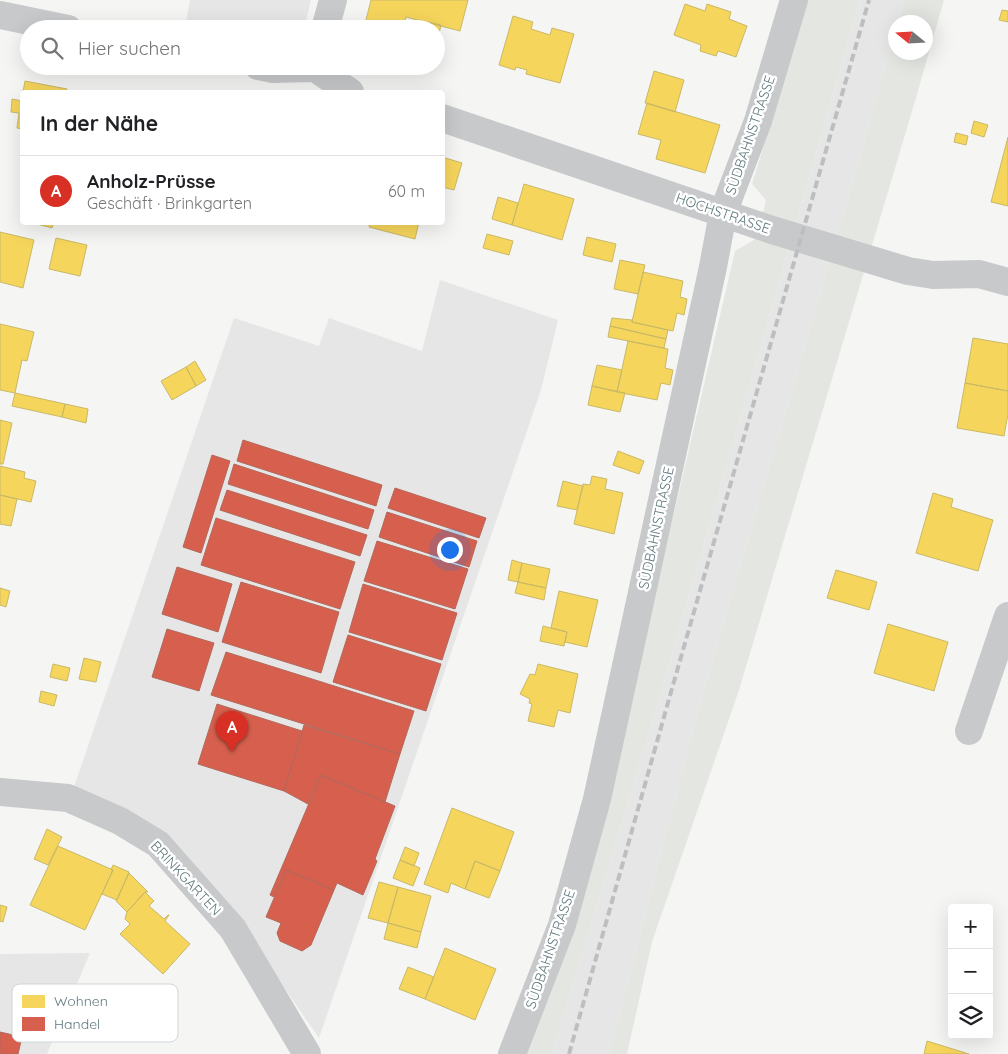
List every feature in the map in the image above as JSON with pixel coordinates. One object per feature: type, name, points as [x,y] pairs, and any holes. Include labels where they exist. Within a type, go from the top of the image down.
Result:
[{"type":"street","points":[[328,20],[333,0]]},
{"type":"street","name":"SÜDBAHNSTRASSE","points":[[512,1054],[562,925],[597,800],[713,267],[723,213],[758,121],[794,0]]},
{"type":"street","points":[[0,15],[24,20]]},
{"type":"street","points":[[326,75],[347,90]]},
{"type":"street","name":"HOCHSTRASSE","points":[[445,119],[772,230],[908,271],[933,275],[979,274],[1008,282]]},
{"type":"street","points":[[969,731],[1008,616]]},
{"type":"street","name":"BRINKGARTEN","points":[[0,792],[68,798],[120,821],[158,844],[233,929],[307,1054]]},
{"type":"shaded area","points":[[190,0],[311,0],[306,20],[186,20]]},
{"type":"shaded area","points":[[808,0],[860,0],[662,690],[552,1054],[521,1054],[607,801],[735,251],[757,238],[766,200],[752,184]]},
{"type":"shaded area","points":[[860,0],[904,0],[900,15],[888,15],[888,56],[848,199],[701,699],[609,1054],[552,1054],[662,690]]},
{"type":"shaded area","points":[[904,0],[944,0],[933,38],[933,15],[900,15]]},
{"type":"shaded area","points":[[888,56],[888,60],[927,60],[739,690],[652,942],[627,1054],[609,1054],[701,699],[848,199]]},
{"type":"shaded area","points":[[440,280],[558,320],[541,390],[319,1038],[231,911],[73,790],[234,318],[319,346],[329,318],[422,351]]},
{"type":"shaded area","points":[[90,953],[77,984],[12,984],[12,1042],[52,1042],[47,1054],[0,1054],[0,954]]},
{"type":"building: Wohnen","points":[[371,0],[468,0],[460,31],[445,27],[445,20],[418,20],[406,17],[405,20],[366,20]]},
{"type":"building: Wohnen","points":[[685,4],[705,11],[707,4],[731,12],[729,19],[747,26],[736,57],[718,51],[716,56],[700,51],[701,45],[674,35]]},
{"type":"building: Wohnen","points":[[1002,10],[1008,11],[1008,22],[999,20]]},
{"type":"building: Wohnen","points":[[513,16],[533,22],[531,29],[550,35],[552,28],[574,34],[560,83],[526,74],[527,70],[516,67],[515,70],[499,65]]},
{"type":"building: Wohnen","points":[[654,71],[684,80],[675,112],[645,103]]},
{"type":"building: Wohnen","points":[[25,81],[67,89],[67,90],[23,90]]},
{"type":"building: Wohnen","points":[[12,99],[20,101],[20,129],[17,128],[19,113],[11,112]]},
{"type":"building: Wohnen","points":[[647,103],[720,125],[705,173],[656,159],[661,140],[638,134]]},
{"type":"building: Wohnen","points":[[974,121],[988,125],[984,137],[971,133]]},
{"type":"building: Wohnen","points":[[956,133],[968,136],[966,145],[954,142]]},
{"type":"building: Wohnen","points":[[1008,137],[1008,206],[991,202]]},
{"type":"building: Wohnen","points":[[445,158],[462,163],[454,190],[445,188]]},
{"type":"building: Wohnen","points":[[524,184],[574,199],[562,240],[512,225]]},
{"type":"building: Wohnen","points":[[498,197],[518,203],[512,225],[492,219]]},
{"type":"building: Wohnen","points":[[41,225],[53,225],[52,228]]},
{"type":"building: Wohnen","points":[[369,225],[418,225],[415,239],[369,227]]},
{"type":"building: Wohnen","points":[[0,232],[34,240],[23,288],[0,282]]},
{"type":"building: Wohnen","points":[[487,234],[513,241],[509,255],[483,248]]},
{"type":"building: Wohnen","points":[[587,237],[616,244],[612,262],[583,255]]},
{"type":"building: Wohnen","points":[[56,238],[87,245],[80,276],[49,269]]},
{"type":"building: Wohnen","points":[[620,260],[645,265],[638,294],[614,289]]},
{"type":"building: Wohnen","points":[[643,272],[683,281],[680,297],[687,299],[684,315],[677,313],[673,331],[632,322]]},
{"type":"building: Wohnen","points":[[612,318],[632,320],[632,322],[668,330],[666,339],[610,326]]},
{"type":"building: Wohnen","points":[[0,324],[34,332],[27,361],[22,360],[15,393],[0,390]]},
{"type":"building: Wohnen","points":[[610,326],[666,339],[664,348],[608,337]]},
{"type":"building: Wohnen","points":[[973,338],[1008,344],[1008,391],[965,383]]},
{"type":"building: Wohnen","points":[[628,341],[668,349],[665,368],[673,370],[670,385],[661,383],[657,400],[617,392]]},
{"type":"building: Wohnen","points":[[195,361],[206,380],[196,386],[186,367]]},
{"type":"building: Wohnen","points":[[597,365],[622,370],[617,392],[592,386]]},
{"type":"building: Wohnen","points":[[186,367],[196,386],[172,400],[161,381]]},
{"type":"building: Wohnen","points":[[965,383],[1008,391],[1008,414],[1004,436],[957,428]]},
{"type":"building: Wohnen","points":[[592,386],[625,393],[620,412],[588,405]]},
{"type":"building: Wohnen","points":[[15,393],[65,404],[62,417],[12,406]]},
{"type":"building: Wohnen","points":[[65,404],[88,409],[86,423],[62,417]]},
{"type":"building: Wohnen","points":[[0,420],[12,423],[3,464],[0,464]]},
{"type":"building: Wohnen","points":[[618,451],[644,461],[639,474],[613,465]]},
{"type":"building: Wohnen","points":[[0,466],[25,472],[24,478],[36,481],[31,502],[0,495]]},
{"type":"building: Wohnen","points":[[592,476],[607,479],[605,489],[623,493],[614,534],[574,524],[583,484],[590,485]]},
{"type":"building: Wohnen","points":[[563,481],[583,486],[577,510],[557,506]]},
{"type":"building: Wohnen","points":[[933,493],[953,499],[951,507],[993,520],[978,571],[916,553]]},
{"type":"building: Wohnen","points":[[0,495],[17,499],[11,526],[0,524]]},
{"type":"building: Wohnen","points":[[512,560],[522,563],[518,582],[508,580]]},
{"type":"building: Wohnen","points":[[522,563],[550,569],[546,588],[518,582]]},
{"type":"building: Wohnen","points":[[836,570],[877,582],[869,610],[827,598]]},
{"type":"building: Wohnen","points":[[518,582],[546,588],[544,600],[515,593]]},
{"type":"building: Wohnen","points":[[0,588],[10,591],[6,607],[0,605]]},
{"type":"building: Wohnen","points":[[559,591],[598,600],[587,647],[565,642],[567,632],[551,628]]},
{"type":"building: Wohnen","points":[[888,624],[948,642],[934,691],[874,673]]},
{"type":"building: Wohnen","points":[[543,626],[567,632],[564,646],[540,641]]},
{"type":"building: Wohnen","points":[[84,658],[101,662],[96,682],[79,679]]},
{"type":"building: Wohnen","points":[[53,664],[70,668],[67,681],[50,677]]},
{"type":"building: Wohnen","points":[[538,664],[578,674],[570,713],[558,710],[554,727],[528,721],[532,704],[529,703],[530,699],[520,694],[530,674],[535,675]]},
{"type":"building: Wohnen","points":[[41,691],[57,695],[54,706],[39,702]]},
{"type":"building: Wohnen","points":[[452,808],[514,832],[500,871],[475,861],[465,889],[451,883],[448,893],[424,884]]},
{"type":"building: Wohnen","points":[[47,829],[62,837],[48,865],[34,859]]},
{"type":"building: Wohnen","points":[[58,846],[113,870],[85,930],[30,905]]},
{"type":"building: Wohnen","points":[[405,847],[419,853],[414,866],[400,860]]},
{"type":"building: Wohnen","points":[[400,860],[420,868],[413,886],[393,878]]},
{"type":"building: Wohnen","points":[[475,861],[500,871],[489,898],[465,889]]},
{"type":"building: Wohnen","points":[[113,865],[129,872],[117,900],[102,894],[113,870],[111,870]]},
{"type":"building: Wohnen","points":[[129,873],[148,892],[145,892],[127,912],[116,901]]},
{"type":"building: Wohnen","points":[[379,882],[398,887],[388,923],[368,918]]},
{"type":"building: Wohnen","points":[[398,887],[431,896],[421,932],[388,923]]},
{"type":"building: Wohnen","points":[[145,892],[154,901],[149,906],[164,919],[169,915],[165,921],[190,944],[163,974],[120,934],[130,924],[125,919],[127,912]]},
{"type":"building: Wohnen","points":[[0,905],[7,907],[3,922],[0,921]]},
{"type":"building: Wohnen","points":[[388,923],[421,932],[417,948],[384,939]]},
{"type":"building: Wohnen","points":[[445,948],[496,969],[475,1020],[425,999]]},
{"type":"building: Wohnen","points":[[408,967],[434,977],[425,999],[399,989]]},
{"type":"building: Wohnen","points":[[927,1041],[969,1054],[924,1054]]},
{"type":"building: Handel","points":[[243,440],[382,485],[376,506],[237,461]]},
{"type":"building: Handel","points":[[212,455],[230,461],[201,553],[183,547]]},
{"type":"building: Handel","points":[[234,464],[374,510],[368,529],[228,484]]},
{"type":"building: Handel","points":[[395,488],[486,518],[479,538],[388,508]]},
{"type":"building: Handel","points":[[227,490],[367,535],[360,556],[220,510]]},
{"type":"building: Handel","points":[[387,512],[477,541],[469,567],[379,537]]},
{"type":"building: Handel","points":[[216,518],[355,562],[340,609],[201,565]]},
{"type":"building: Handel","points":[[377,541],[468,569],[455,609],[364,581]]},
{"type":"building: Handel","points":[[177,567],[232,584],[218,632],[162,614]]},
{"type":"building: Handel","points":[[241,582],[339,612],[321,673],[222,642]]},
{"type":"building: Handel","points":[[363,584],[457,613],[442,660],[349,632]]},
{"type":"building: Handel","points":[[167,629],[214,643],[199,691],[152,677]]},
{"type":"building: Handel","points":[[348,635],[441,664],[426,711],[333,682]]},
{"type":"building: Handel","points":[[226,652],[414,711],[400,754],[211,695]]},
{"type":"building: Handel","points":[[217,704],[302,731],[284,791],[198,764]]},
{"type":"building: Handel","points":[[304,725],[400,754],[385,802],[321,775],[308,804],[284,791]]},
{"type":"building: Handel","points":[[321,775],[395,806],[375,859],[377,861],[363,895],[337,883],[334,890],[286,870],[274,897],[270,895]]},
{"type":"building: Handel","points":[[286,870],[334,890],[311,945],[302,951],[280,941],[277,933],[281,923],[266,917]]},
{"type":"building: Handel","points":[[0,1032],[12,1035],[12,1042],[21,1042],[18,1054],[0,1054]]},
{"type":"railway","points":[[569,1054],[869,0]]},
{"type":"place","name":"Anholz-Prüsse","points":[[232,752]]}]
